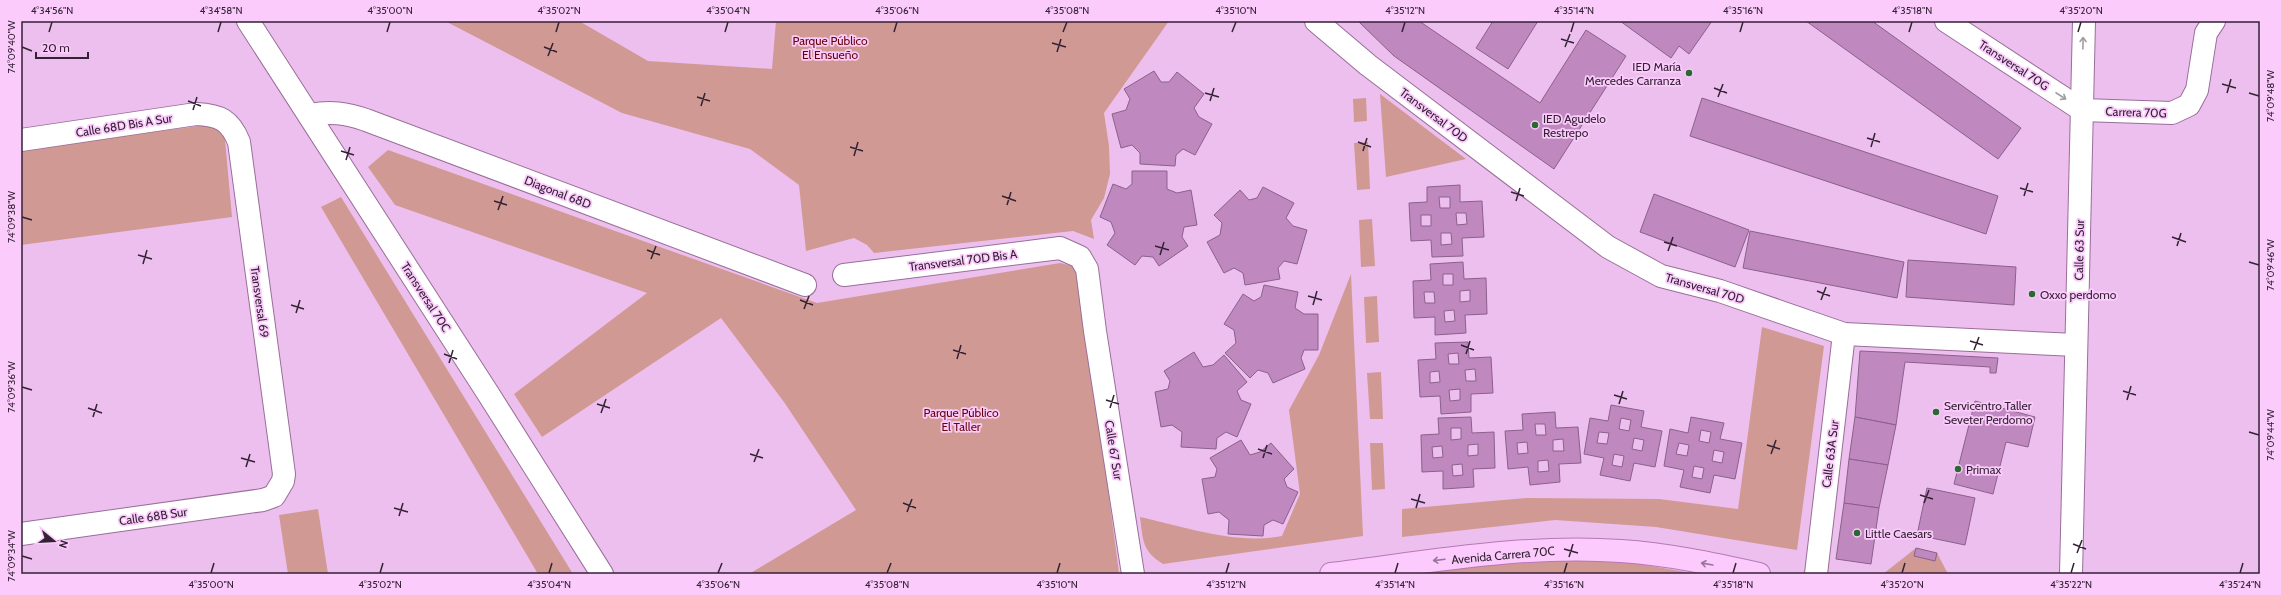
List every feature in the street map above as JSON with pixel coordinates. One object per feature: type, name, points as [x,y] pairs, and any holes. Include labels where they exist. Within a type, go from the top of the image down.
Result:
[{"type":"main road","name":"Avenida Carrera 70C","points":[[1331,574],[1494,554],[1578,549],[1622,550],[1665,556],[1759,574]]},
{"type":"street","name":"Transversal 70C","points":[[248,21],[310,115],[602,574]]},
{"type":"street","name":"Transversal 70D","points":[[1316,21],[1368,64],[1608,247],[1661,276],[1720,291],[1844,334],[2076,345]]},
{"type":"street","name":"Transversal 70G","points":[[1946,21],[2082,110]]},
{"type":"street","name":"Calle 63 Sur","points":[[2071,574],[2084,21]]},
{"type":"street","name":"Carrera 70G","points":[[2082,110],[2172,113],[2189,106],[2198,90],[2206,33],[2214,21]]},
{"type":"street","name":"Diagonal 68D","points":[[310,115],[327,112],[346,113],[805,285]]},
{"type":"street","name":"Calle 68D Bis A Sur","points":[[21,140],[196,114],[212,114],[225,120]]},
{"type":"street","name":"Transversal 69","points":[[225,120],[234,129],[239,142],[284,474],[280,488]]},
{"type":"street","name":"Transversal 70D Bis A","points":[[844,275],[1060,248],[1080,257]]},
{"type":"street","name":"Calle 67 Sur","points":[[1080,257],[1087,269],[1095,331],[1133,574]]},
{"type":"street","name":"Calle 63A Sur","points":[[1816,574],[1844,334]]},
{"type":"street","name":"Calle 68B Sur","points":[[21,534],[263,500],[274,496],[280,488]]},
{"type":"green space","name":"Parque Público El Ensueño","points":[[445,21],[579,21],[648,61],[772,69],[776,21],[1169,21],[1104,113],[1109,146],[1110,174],[1104,198],[1091,220],[1094,239],[1073,231],[874,253],[867,245],[854,238],[806,251],[799,185],[750,149],[622,113]]},
{"type":"green space","points":[[1380,94],[1466,159],[1386,177]]},
{"type":"green space","points":[[1366,98],[1367,121],[1354,122],[1353,99]]},
{"type":"green space","points":[[206,125],[212,126],[222,134],[225,140],[232,217],[21,245],[21,150]]},
{"type":"green space","points":[[1368,142],[1370,189],[1357,190],[1354,143]]},
{"type":"green space","name":"Parque Público El Taller","points":[[388,150],[817,303],[1060,263],[1073,266],[1080,277],[1119,573],[749,574],[856,510],[784,402],[721,318],[542,437],[514,394],[647,293],[395,205],[368,167]]},
{"type":"green space","points":[[341,197],[573,574],[538,574],[321,207]]},
{"type":"green space","points":[[1372,219],[1375,266],[1361,267],[1359,220]]},
{"type":"green space","points":[[1351,274],[1363,536],[1163,564],[1147,549],[1143,539],[1140,517],[1229,537],[1265,538],[1282,536],[1300,494],[1289,410],[1319,355]]},
{"type":"green space","points":[[1377,296],[1379,342],[1366,343],[1364,297]]},
{"type":"green space","points":[[1762,327],[1824,346],[1797,550],[1656,527],[1555,520],[1402,537],[1402,509],[1527,498],[1659,499],[1738,509]]},
{"type":"green space","points":[[1381,372],[1383,419],[1370,419],[1367,373]]},
{"type":"green space","points":[[1370,443],[1383,443],[1385,489],[1372,490]]},
{"type":"green space","points":[[318,509],[328,574],[288,574],[279,515]]},
{"type":"green space","points":[[1916,548],[1937,553],[1948,574],[1883,574]]},
{"type":"green space","points":[[1574,560],[1628,562],[1697,574],[1415,574],[1490,565]]},
{"type":"building","points":[[1358,21],[1419,21],[1540,103],[1586,30],[1626,56],[1554,169],[1394,56]]},
{"type":"building","points":[[1493,21],[1538,21],[1508,69],[1476,48]]},
{"type":"building","points":[[1620,21],[1712,21],[1689,54],[1679,46],[1671,58]]},
{"type":"building","points":[[1806,21],[1872,21],[2021,128],[1998,159]]},
{"type":"building","points":[[1154,71],[1161,82],[1169,82],[1177,72],[1204,94],[1194,108],[1199,117],[1212,124],[1195,155],[1183,149],[1176,155],[1175,166],[1140,164],[1140,153],[1132,145],[1121,148],[1112,114],[1126,110],[1130,99],[1124,89]]},
{"type":"building","points":[[1702,98],[1998,196],[1986,234],[1690,136]]},
{"type":"building","points":[[1132,171],[1167,171],[1167,189],[1177,193],[1191,190],[1197,225],[1184,227],[1182,237],[1188,246],[1159,266],[1153,257],[1142,256],[1135,265],[1107,245],[1115,233],[1111,222],[1100,217],[1113,184],[1126,189],[1132,184]]},
{"type":"building","points":[[1460,185],[1460,202],[1482,201],[1484,237],[1462,238],[1463,256],[1432,257],[1431,240],[1411,241],[1409,203],[1427,202],[1427,187]],"holes":[[[1439,197],[1450,197],[1450,208],[1440,208]],[[1456,213],[1466,213],[1467,224],[1457,225]],[[1421,215],[1431,215],[1431,226],[1421,226]],[[1441,233],[1451,233],[1452,244],[1441,245]]]},
{"type":"building","points":[[1263,187],[1294,203],[1286,218],[1293,226],[1307,230],[1297,264],[1284,261],[1278,268],[1280,279],[1245,285],[1243,273],[1234,268],[1224,273],[1207,242],[1220,235],[1222,223],[1214,215],[1240,190],[1249,200],[1257,198]]},
{"type":"building","points":[[1654,194],[1749,230],[1735,267],[1640,232]]},
{"type":"building","points":[[1750,231],[1904,262],[1897,298],[1743,268]]},
{"type":"building","points":[[1908,260],[2016,267],[2014,305],[1906,297]]},
{"type":"building","points":[[1463,262],[1464,279],[1486,278],[1487,314],[1465,315],[1466,333],[1435,335],[1435,317],[1414,318],[1413,281],[1431,280],[1430,264]],"holes":[[[1443,274],[1453,274],[1453,285],[1443,285]],[[1470,290],[1470,301],[1460,302],[1460,291]],[[1424,292],[1434,292],[1435,303],[1425,303]],[[1454,310],[1455,321],[1445,322],[1444,311]]]},
{"type":"building","points":[[1264,285],[1298,292],[1295,308],[1304,314],[1318,314],[1318,350],[1304,350],[1301,358],[1305,369],[1273,383],[1268,373],[1258,370],[1250,378],[1225,353],[1236,343],[1234,330],[1224,324],[1243,294],[1254,301],[1261,297]]},
{"type":"building","points":[[1468,342],[1469,358],[1491,357],[1493,393],[1471,394],[1471,412],[1441,414],[1440,396],[1420,397],[1418,360],[1436,359],[1435,343]],"holes":[[[1458,353],[1459,364],[1449,364],[1448,354]],[[1475,369],[1476,381],[1466,381],[1465,370]],[[1439,371],[1440,382],[1430,383],[1430,372]],[[1460,389],[1460,400],[1450,401],[1449,390]]]},
{"type":"building","points":[[1860,351],[1998,358],[1996,373],[1990,373],[1990,367],[1905,362],[1896,425],[1855,417]]},
{"type":"building","points":[[1194,352],[1203,367],[1213,365],[1224,355],[1247,382],[1237,391],[1241,400],[1251,404],[1237,437],[1226,432],[1217,438],[1216,449],[1181,447],[1182,432],[1172,425],[1161,427],[1155,392],[1168,389],[1170,381],[1164,371]]},
{"type":"building","points":[[1975,401],[2035,417],[2028,447],[2006,442],[1993,494],[1954,484]]},
{"type":"building","points":[[1611,405],[1644,411],[1641,427],[1662,431],[1655,467],[1634,463],[1630,481],[1600,475],[1604,458],[1584,454],[1590,418],[1608,421]],"holes":[[[1621,418],[1631,420],[1629,431],[1619,429]],[[1599,432],[1609,433],[1607,444],[1597,443]],[[1634,438],[1644,440],[1642,451],[1632,449]],[[1614,454],[1624,456],[1622,467],[1612,465]]]},
{"type":"building","points":[[1555,412],[1556,428],[1578,427],[1581,463],[1559,464],[1560,482],[1530,485],[1528,467],[1508,469],[1505,431],[1523,430],[1522,414]],"holes":[[[1535,424],[1545,424],[1546,435],[1536,435]],[[1563,439],[1564,451],[1553,451],[1553,440]],[[1527,442],[1528,453],[1518,454],[1517,443]],[[1548,460],[1549,471],[1538,472],[1538,461]]]},
{"type":"building","points":[[1471,417],[1472,433],[1494,432],[1495,468],[1473,469],[1474,487],[1443,489],[1443,471],[1422,472],[1421,435],[1439,434],[1438,418]],"holes":[[[1451,428],[1461,428],[1461,439],[1451,440]],[[1478,444],[1478,455],[1468,456],[1468,445]],[[1442,446],[1443,457],[1433,458],[1432,447]],[[1462,464],[1463,475],[1453,476],[1452,465]]]},
{"type":"building","points":[[1691,417],[1724,423],[1720,439],[1742,443],[1735,479],[1714,475],[1710,493],[1680,487],[1684,470],[1664,466],[1670,429],[1688,433]],"holes":[[[1701,430],[1711,432],[1709,443],[1699,441]],[[1679,443],[1689,445],[1687,456],[1676,454]],[[1714,450],[1724,452],[1722,463],[1712,461]],[[1694,466],[1704,468],[1702,479],[1692,477]]]},
{"type":"building","points":[[1855,417],[1896,425],[1888,465],[1849,459]]},
{"type":"building","points":[[1241,440],[1250,455],[1260,452],[1271,443],[1294,469],[1284,479],[1287,487],[1298,492],[1283,524],[1273,520],[1264,525],[1263,536],[1228,534],[1229,520],[1219,512],[1208,514],[1202,479],[1215,477],[1217,469],[1210,458]]},
{"type":"building","points":[[1849,459],[1888,465],[1879,508],[1844,503]]},
{"type":"building","points":[[1927,488],[1975,498],[1965,545],[1917,535]]},
{"type":"building","name":"Little Caesars","points":[[1844,503],[1879,508],[1871,564],[1836,559]]},
{"type":"building","name":"Little Caesars","points":[[1916,548],[1937,553],[1935,561],[1914,556]]},
{"type":"place","name":"IED María Mercedes Carranza","points":[[1689,73]]},
{"type":"place","name":"IED Agudelo Restrepo","points":[[1535,125]]},
{"type":"place","name":"Oxxo perdomo","points":[[2032,294]]},
{"type":"place","name":"Servicentro Taller Seveter Perdomo","points":[[1936,412]]},
{"type":"place","name":"Primax","points":[[1958,469]]},
{"type":"place","name":"Little Caesars","points":[[1857,533]]}]
